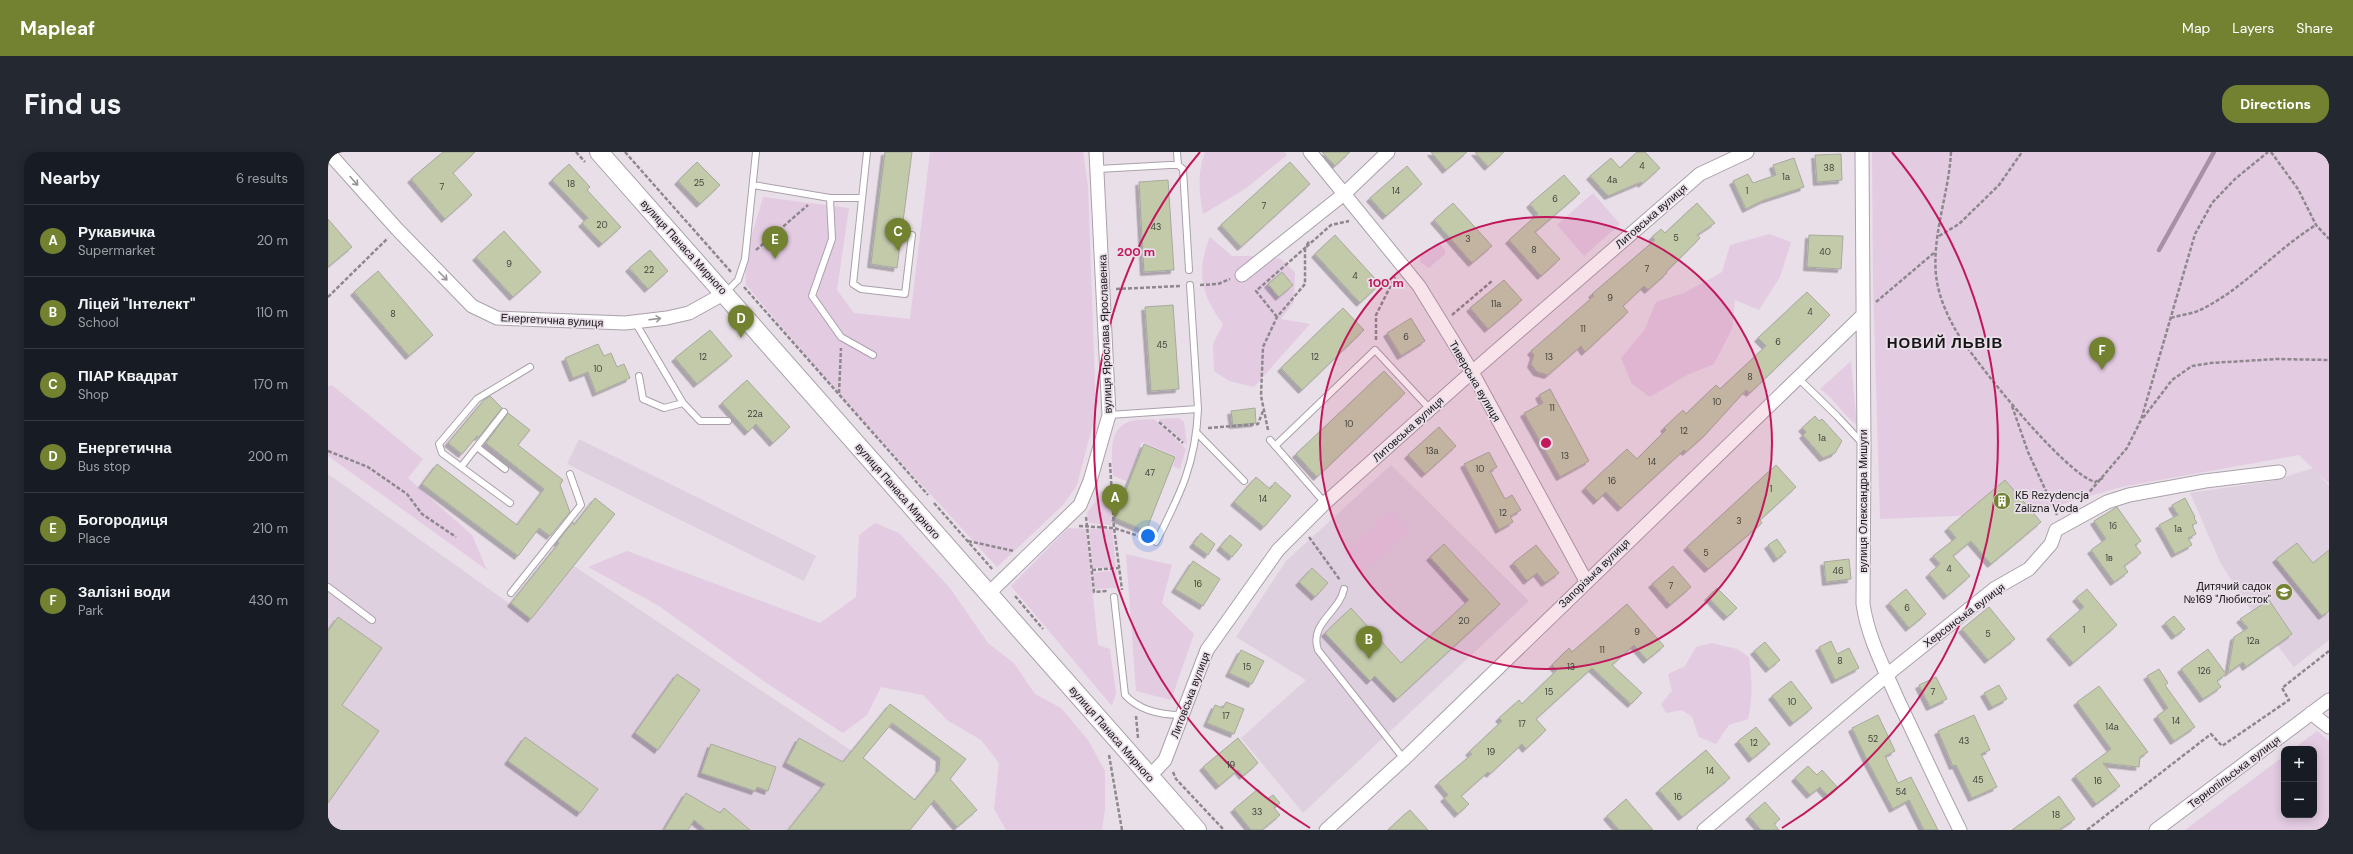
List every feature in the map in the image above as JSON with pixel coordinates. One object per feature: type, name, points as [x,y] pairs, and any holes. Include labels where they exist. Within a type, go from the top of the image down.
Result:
[{"type":"street","name":"Енергетична вулиця","points":[[328,152],[397,229],[472,306],[497,318],[635,322],[689,313],[725,293]]},
{"type":"street","name":"вулиця Панаса Мирного","points":[[599,152],[725,293],[1197,830]]},
{"type":"street","name":"вулиця Ярослава Ярославенка","points":[[989,593],[1080,505],[1090,480],[1109,415],[1098,168],[1096,152]]},
{"type":"street","points":[[1310,152],[1344,194]]},
{"type":"street","points":[[1244,277],[1344,194],[1388,152]]},
{"type":"street","name":"Литовська вулиця","points":[[1150,776],[1165,760],[1207,650],[1278,550],[1325,503],[1430,409],[1700,174],[1747,152]]},
{"type":"street","name":"вулиця Олександра Мишуги","points":[[1862,152],[1864,446],[1863,604],[1866,625],[1887,675],[1960,830]]},
{"type":"street","name":"Тиверська вулиця","points":[[1344,194],[1419,286],[1472,372],[1586,581]]},
{"type":"street","name":"Запорізька вулиця","points":[[1326,830],[1404,759],[1586,581],[1862,316]]},
{"type":"street","points":[[2056,530],[2107,502],[2129,495],[2205,481],[2279,472]]},
{"type":"street","name":"Херсонська вулиця","points":[[1704,830],[1887,675],[1994,589],[2029,569],[2051,544],[2056,530]]},
{"type":"street","name":"Тернопільська вулиця","points":[[2161,828],[2329,700]]},
{"type":"street","points":[[2311,713],[2329,727]]},
{"type":"lane","name":"Енергетична вулиця","points":[[725,293],[738,280],[745,259],[756,152]]},
{"type":"lane","points":[[867,152],[853,284],[861,289],[905,294],[912,235]]},
{"type":"lane","points":[[1177,152],[1178,165]]},
{"type":"lane","points":[[1098,168],[1178,165],[1183,169],[1189,270]]},
{"type":"lane","points":[[753,185],[830,198],[861,198]]},
{"type":"lane","points":[[830,198],[832,239],[812,296],[841,337],[872,355]]},
{"type":"lane","points":[[1156,542],[1187,478],[1195,449],[1198,409],[1190,285]]},
{"type":"lane","points":[[635,322],[683,403],[700,421],[728,421]]},
{"type":"lane","points":[[1275,446],[1375,350],[1430,409]]},
{"type":"lane","points":[[510,503],[442,453],[439,444],[444,436],[477,398],[530,367]]},
{"type":"lane","points":[[639,376],[643,399],[664,408],[683,403]]},
{"type":"lane","points":[[1797,377],[1837,416],[1864,446]]},
{"type":"lane","points":[[1109,415],[1198,409]]},
{"type":"lane","points":[[461,467],[504,412]]},
{"type":"lane","points":[[1196,432],[1244,481]]},
{"type":"lane","points":[[1270,440],[1325,503]]},
{"type":"lane","points":[[477,447],[505,469]]},
{"type":"lane","points":[[510,593],[581,505],[570,474]]},
{"type":"lane","points":[[328,586],[372,620]]},
{"type":"lane","points":[[1344,589],[1338,603],[1320,625],[1316,634],[1318,650],[1404,759]]},
{"type":"lane","points":[[1114,597],[1125,696],[1134,705],[1147,710],[1181,715]]},
{"type":"path","points":[[625,152],[928,495]]},
{"type":"path","points":[[1951,152],[1935,252],[1936,276],[1944,307],[1956,330],[2011,404],[2072,468],[2088,480],[2095,482],[2105,476]]},
{"type":"path","points":[[1938,236],[1959,224],[1999,185],[2022,152]]},
{"type":"path","points":[[2085,498],[2127,448],[2141,420],[2195,234],[2212,203],[2234,179],[2268,152]]},
{"type":"path","points":[[2271,152],[2298,189],[2316,225],[2329,239]]},
{"type":"path","points":[[745,259],[819,195]]},
{"type":"path","points":[[1277,318],[1256,291],[1331,224],[1353,221]]},
{"type":"path","points":[[2171,318],[2199,311],[2226,296],[2263,268],[2302,234],[2316,225]]},
{"type":"path","points":[[328,297],[397,229]]},
{"type":"path","points":[[1270,440],[1261,396],[1263,347],[1277,318],[1305,284],[1305,248]]},
{"type":"path","points":[[1862,316],[1935,252]]},
{"type":"path","points":[[1375,350],[1376,315],[1402,264]]},
{"type":"path","points":[[1447,320],[1492,281]]},
{"type":"path","points":[[1119,289],[1218,284]]},
{"type":"path","points":[[839,394],[841,337]]},
{"type":"path","points":[[2141,420],[2172,380],[2192,366],[2211,363],[2277,360],[2329,360]]},
{"type":"path","points":[[2011,404],[2028,452],[2057,513],[2056,530]]},
{"type":"path","points":[[1211,428],[1258,424],[1263,410]]},
{"type":"path","points":[[1154,417],[1189,448]]},
{"type":"path","points":[[328,451],[368,467],[407,494],[422,514],[456,537]]},
{"type":"path","points":[[1081,516],[1086,511],[1094,592],[1122,589],[1114,528],[1110,462]]},
{"type":"path","points":[[934,503],[994,572],[1000,567]]},
{"type":"path","points":[[1072,525],[1114,528],[1143,538]]},
{"type":"path","points":[[1302,526],[1343,584],[1344,589]]},
{"type":"path","points":[[968,541],[1016,551],[1011,557]]},
{"type":"path","points":[[1092,570],[1119,568]]},
{"type":"path","points":[[2087,830],[2211,734],[2222,746],[2289,700],[2282,688],[2329,651]]},
{"type":"path","points":[[1107,747],[1122,830]]},
{"type":"path","points":[[1171,767],[1176,779],[1224,830]]},
{"type":"shaded area","points":[[930,152],[1083,152],[1088,186],[1096,412],[1077,485],[1063,505],[997,567],[839,394],[746,285],[745,259],[763,197],[849,208],[837,290],[854,313],[910,319]]},
{"type":"shaded area","points":[[1205,152],[1285,152],[1287,155],[1245,189],[1203,214],[1200,198],[1200,175],[1202,160]]},
{"type":"shaded area","points":[[1872,152],[2329,152],[2329,484],[2299,455],[2121,487],[2032,513],[1880,519],[1873,285]]},
{"type":"shaded area","points":[[1593,193],[1620,224],[1584,256],[1557,225]]},
{"type":"shaded area","points":[[1769,234],[1791,242],[1780,277],[1759,310],[1735,300],[1732,329],[1714,364],[1687,375],[1650,397],[1632,384],[1621,358],[1645,329],[1656,302],[1684,293],[1722,272],[1730,245]]},
{"type":"shaded area","points":[[1210,237],[1232,256],[1264,256],[1281,259],[1295,272],[1294,302],[1281,319],[1310,324],[1254,387],[1229,381],[1214,371],[1213,344],[1223,324],[1210,303],[1203,282],[1203,261]]},
{"type":"shaded area","points":[[1436,243],[1439,243],[1445,250],[1445,254],[1429,268],[1420,262],[1420,257]]},
{"type":"shaded area","points":[[1851,361],[1857,425],[1830,397],[1820,389]]},
{"type":"shaded area","points":[[332,385],[423,459],[408,478],[472,535],[487,570],[328,456],[328,386]]},
{"type":"shaded area","points":[[1179,418],[1184,422],[1187,445],[1158,419]]},
{"type":"shaded area","points":[[1154,419],[1186,449],[1180,469],[1173,466],[1176,456],[1142,442],[1126,481],[1113,476],[1112,452],[1114,436],[1118,430],[1123,425],[1131,421]]},
{"type":"shaded area","points":[[579,439],[816,556],[804,581],[567,464]]},
{"type":"shaded area","points":[[1391,465],[1529,601],[1303,813],[1241,738],[1306,680],[1236,637],[1286,561]]},
{"type":"shaded area","name":"Дитячий садок №169 \"Любисток\"","points":[[2313,468],[2329,486],[2329,640],[2294,667],[2258,621],[2221,564],[2190,493],[2272,481]]},
{"type":"shaded area","points":[[328,474],[531,619],[574,566],[852,751],[786,830],[328,830]]},
{"type":"shaded area","points":[[1099,491],[1109,492],[1111,525],[1089,523],[1087,513],[1095,502]]},
{"type":"shaded area","points":[[1391,509],[1410,530],[1362,574],[1342,554]]},
{"type":"shaded area","points":[[875,523],[899,533],[950,588],[988,643],[1014,663],[1035,694],[1061,708],[1088,740],[1105,771],[1105,810],[1102,830],[1006,830],[994,809],[999,763],[981,740],[947,720],[923,695],[881,687],[867,715],[843,733],[768,684],[659,606],[588,567],[627,551],[820,623],[856,597],[859,535]]},
{"type":"shaded area","points":[[1068,528],[1086,529],[1098,645],[1110,649],[1116,692],[1112,706],[1011,586]]},
{"type":"shaded area","points":[[1089,529],[1112,529],[1116,567],[1093,568]]},
{"type":"shaded area","points":[[1126,554],[1172,565],[1162,603],[1194,634],[1171,700],[1136,691]]},
{"type":"shaded area","points":[[1116,570],[1118,588],[1095,589],[1093,573]]},
{"type":"shaded area","points":[[1711,643],[1737,649],[1749,657],[1751,680],[1751,703],[1748,719],[1729,725],[1716,744],[1699,737],[1692,717],[1682,710],[1666,713],[1661,704],[1672,691],[1668,674],[1685,666],[1696,647]]},
{"type":"shaded area","points":[[2317,731],[2329,741],[2329,830],[2185,830],[2281,758],[2281,818],[2317,818],[2317,746],[2297,746]]},
{"type":"building","points":[[443,152],[475,152],[453,173],[472,195],[445,219],[411,179]]},
{"type":"building","points":[[885,152],[912,152],[897,268],[871,264]]},
{"type":"building","points":[[1322,152],[1350,152],[1335,166]]},
{"type":"building","points":[[1431,152],[1467,152],[1446,170]]},
{"type":"building","points":[[1475,152],[1504,152],[1488,167]]},
{"type":"building","points":[[1637,152],[1645,152],[1660,168],[1642,184],[1641,182],[1608,196],[1590,176],[1611,158],[1620,168]]},
{"type":"building","points":[[1841,154],[1842,180],[1817,182],[1815,155]]},
{"type":"building","points":[[1794,158],[1804,187],[1764,200],[1746,209],[1733,181],[1748,174],[1753,183],[1776,175],[1773,165]]},
{"type":"building","points":[[697,162],[720,185],[700,204],[678,181]]},
{"type":"building","points":[[1290,162],[1310,184],[1241,247],[1221,225]]},
{"type":"building","points":[[569,164],[590,187],[587,190],[621,227],[602,244],[582,223],[588,218],[552,180]]},
{"type":"building","points":[[1407,166],[1422,184],[1386,216],[1370,198]]},
{"type":"building","points":[[1564,175],[1580,193],[1535,232],[1560,259],[1541,276],[1509,240],[1538,214],[1530,204]]},
{"type":"building","points":[[1168,180],[1174,270],[1144,272],[1139,182]]},
{"type":"building","points":[[1453,203],[1492,246],[1472,263],[1434,220]]},
{"type":"building","points":[[1697,203],[1715,223],[1697,235],[1700,238],[1666,272],[1667,273],[1648,290],[1644,286],[1623,306],[1628,312],[1585,352],[1581,346],[1548,375],[1537,372],[1531,364],[1534,355],[1531,351],[1594,296],[1592,294],[1655,240],[1652,237],[1661,229],[1665,233]]},
{"type":"building","points":[[328,219],[352,247],[328,267]]},
{"type":"building","points":[[504,231],[541,272],[513,297],[476,257]]},
{"type":"building","points":[[1335,235],[1380,284],[1360,303],[1315,254]]},
{"type":"building","points":[[1809,235],[1843,236],[1841,269],[1807,267]]},
{"type":"building","points":[[650,250],[668,271],[648,289],[629,268]]},
{"type":"building","points":[[378,271],[433,335],[409,356],[354,292]]},
{"type":"building","points":[[1282,272],[1293,285],[1279,297],[1268,284]]},
{"type":"building","points":[[1504,280],[1522,300],[1488,329],[1470,308]]},
{"type":"building","points":[[1807,292],[1830,315],[1812,333],[1750,393],[1746,390],[1705,435],[1686,452],[1684,450],[1621,508],[1606,492],[1597,501],[1585,488],[1627,449],[1637,459],[1666,430],[1664,428],[1683,410],[1686,414],[1716,385],[1720,389],[1766,346],[1758,338]]},
{"type":"building","points":[[1173,305],[1179,389],[1151,391],[1145,307]]},
{"type":"building","points":[[1343,308],[1364,330],[1302,390],[1281,368]]},
{"type":"building","points":[[1411,318],[1425,341],[1401,356],[1387,333]]},
{"type":"building","points":[[710,330],[732,356],[697,384],[675,358]]},
{"type":"building","points":[[598,344],[604,356],[611,353],[617,367],[624,364],[630,378],[596,393],[588,372],[573,378],[565,358]]},
{"type":"building","points":[[1384,371],[1405,393],[1317,477],[1296,454]]},
{"type":"building","points":[[747,380],[790,427],[773,443],[756,424],[748,432],[722,403]]},
{"type":"building","points":[[1550,389],[1589,461],[1560,477],[1524,413],[1543,403],[1539,395]]},
{"type":"building","points":[[490,396],[502,408],[479,437],[477,436],[462,454],[448,443],[484,400]]},
{"type":"building","points":[[1255,408],[1256,423],[1233,425],[1231,411]]},
{"type":"building","points":[[508,413],[530,430],[518,445],[563,480],[560,485],[570,512],[550,536],[539,528],[518,556],[422,484],[437,464],[517,525],[544,489],[486,443]]},
{"type":"building","points":[[1815,416],[1819,421],[1822,419],[1842,441],[1835,453],[1823,458],[1803,435],[1806,432],[1802,428]]},
{"type":"building","points":[[1439,427],[1456,446],[1425,474],[1408,455]]},
{"type":"building","points":[[1144,444],[1175,457],[1146,531],[1115,518]]},
{"type":"building","points":[[1489,452],[1497,467],[1490,471],[1505,499],[1512,495],[1521,510],[1510,516],[1513,522],[1499,530],[1464,464]]},
{"type":"building","points":[[1776,465],[1796,487],[1760,520],[1762,523],[1708,569],[1687,547]]},
{"type":"building","points":[[1256,477],[1270,489],[1275,482],[1291,496],[1264,527],[1234,502]]},
{"type":"building","name":"КБ Rezydencja Zalizna Voda","points":[[2005,480],[2041,522],[1991,564],[1971,541],[1953,556],[1970,576],[1947,596],[1929,574],[1940,564],[1933,556],[1956,538],[1948,528]]},
{"type":"building","points":[[595,498],[615,514],[531,619],[511,603],[559,543],[557,542],[573,522],[574,525]]},
{"type":"building","points":[[2185,498],[2197,523],[2192,525],[2196,534],[2188,538],[2192,545],[2175,554],[2159,525],[2178,515],[2172,505]]},
{"type":"building","points":[[2117,507],[2141,541],[2135,545],[2141,553],[2124,566],[2128,572],[2114,582],[2091,550],[2106,539],[2094,521]]},
{"type":"building","points":[[1201,533],[1215,544],[1208,555],[1193,544]]},
{"type":"building","points":[[1230,535],[1242,545],[1232,557],[1220,547]]},
{"type":"building","points":[[1777,539],[1786,552],[1777,559],[1768,545]]},
{"type":"building","points":[[2297,543],[2313,563],[2329,550],[2329,611],[2322,616],[2276,559]]},
{"type":"building","points":[[1444,544],[1500,604],[1397,699],[1375,676],[1370,681],[1325,633],[1351,608],[1401,663],[1469,600],[1430,557]]},
{"type":"building","points":[[1536,545],[1559,573],[1545,583],[1537,573],[1527,581],[1513,563]]},
{"type":"building","points":[[1849,559],[1851,579],[1826,582],[1824,562]]},
{"type":"building","points":[[1193,561],[1220,579],[1203,606],[1175,589]]},
{"type":"building","points":[[1673,566],[1691,587],[1670,605],[1652,584]]},
{"type":"building","points":[[1312,568],[1328,583],[1315,597],[1299,582]]},
{"type":"building","points":[[1717,588],[1737,608],[1727,617],[1708,597]]},
{"type":"building","points":[[1906,589],[1926,614],[1909,628],[1889,603]]},
{"type":"building","points":[[2087,589],[2117,625],[2073,663],[2050,636],[2084,607],[2076,598]]},
{"type":"building","points":[[2269,600],[2292,634],[2246,667],[2243,662],[2228,673],[2234,637],[2248,628],[2240,619]]},
{"type":"building","points":[[1627,604],[1664,646],[1647,660],[1634,645],[1612,665],[1642,693],[1631,704],[1592,668],[1536,719],[1546,730],[1526,749],[1522,744],[1490,774],[1488,772],[1461,796],[1469,804],[1458,814],[1444,798],[1448,795],[1438,783],[1472,754],[1469,752],[1502,721],[1499,718],[1519,700],[1522,704],[1557,670],[1552,665],[1569,648],[1572,652]]},
{"type":"building","points":[[1989,607],[2015,639],[1988,660],[1962,629]]},
{"type":"building","points":[[2174,616],[2185,629],[2175,636],[2165,623]]},
{"type":"building","points":[[338,617],[382,648],[342,705],[379,731],[328,803],[328,631]]},
{"type":"building","points":[[1831,641],[1837,654],[1849,648],[1859,668],[1835,680],[1819,647]]},
{"type":"building","points":[[1765,642],[1780,660],[1769,669],[1754,651]]},
{"type":"building","points":[[2208,649],[2226,674],[2217,681],[2221,687],[2203,699],[2181,669]]},
{"type":"building","points":[[1241,650],[1264,661],[1252,684],[1229,673]]},
{"type":"building","points":[[2159,669],[2168,683],[2165,685],[2195,727],[2174,741],[2157,716],[2168,708],[2147,676]]},
{"type":"building","points":[[677,674],[700,690],[658,750],[635,733]]},
{"type":"building","points":[[1936,677],[1947,699],[1930,707],[1919,685]]},
{"type":"building","points":[[1791,681],[1812,708],[1793,723],[1772,696]]},
{"type":"building","points":[[1999,685],[2007,699],[1992,707],[1984,693]]},
{"type":"building","points":[[2099,686],[2148,752],[2140,757],[2139,767],[2103,763],[2120,786],[2096,804],[2075,776],[2111,749],[2077,702]]},
{"type":"building","points":[[1226,702],[1244,709],[1234,734],[1207,723],[1215,705],[1223,708]]},
{"type":"building","points":[[890,704],[966,759],[950,779],[977,810],[957,827],[934,800],[910,830],[788,830],[825,784],[786,763],[799,738],[843,762]],"holes":[[[892,723],[940,758],[939,770],[915,800],[863,758]]]},
{"type":"building","points":[[1878,715],[1895,751],[1885,756],[1898,783],[1911,777],[1938,830],[1924,830],[1909,800],[1893,809],[1869,764],[1852,728]]},
{"type":"building","points":[[1974,715],[1990,750],[1981,754],[1997,787],[1972,798],[1956,765],[1953,766],[1938,731]]},
{"type":"building","points":[[1756,727],[1770,744],[1752,759],[1738,741]]},
{"type":"building","points":[[525,737],[598,789],[580,813],[508,761]]},
{"type":"building","points":[[1238,738],[1258,763],[1243,776],[1238,770],[1219,786],[1203,767]]},
{"type":"building","points":[[711,744],[776,767],[768,791],[757,787],[755,791],[701,773]]},
{"type":"building","points":[[1706,750],[1730,778],[1682,817],[1659,790]]},
{"type":"building","points":[[1808,766],[1817,775],[1822,770],[1838,788],[1828,796],[1820,787],[1810,795],[1795,778]]},
{"type":"building","points":[[1258,789],[1267,799],[1273,795],[1280,803],[1274,808],[1280,815],[1262,830],[1251,830],[1234,809]]},
{"type":"building","points":[[686,793],[720,813],[724,808],[750,830],[706,830],[694,820],[688,830],[664,830]]},
{"type":"building","points":[[2059,796],[2075,819],[2059,830],[2012,830]]},
{"type":"building","points":[[1626,799],[1653,830],[1619,830],[1607,816]]},
{"type":"building","points":[[1765,802],[1780,819],[1774,824],[1779,830],[1761,830],[1749,816]]},
{"type":"building","points":[[1410,810],[1428,830],[1388,830],[1405,814]]},
{"type":"waterway","points":[[2159,250],[2214,152]]},
{"type":"place","name":"ПІАР Квадрат","points":[[898,251]]},
{"type":"place","name":"Богородиця","points":[[775,259]]},
{"type":"place","name":"Енергетична","points":[[741,338]]},
{"type":"place","name":"Залізні води","points":[[2102,370]]},
{"type":"place","name":"КБ Rezydencja Zalizna Voda","points":[[2002,501]]},
{"type":"place","name":"Рукавичка","points":[[1115,517]]},
{"type":"place","name":"Дитячий садок №169 \"Любисток\"","points":[[2284,592]]},
{"type":"place","name":"Ліцей \"Інтелект\"","points":[[1369,659]]},
{"type":"district","name":"НОВИЙ ЛЬВІВ","points":[[1945,343]]}]
